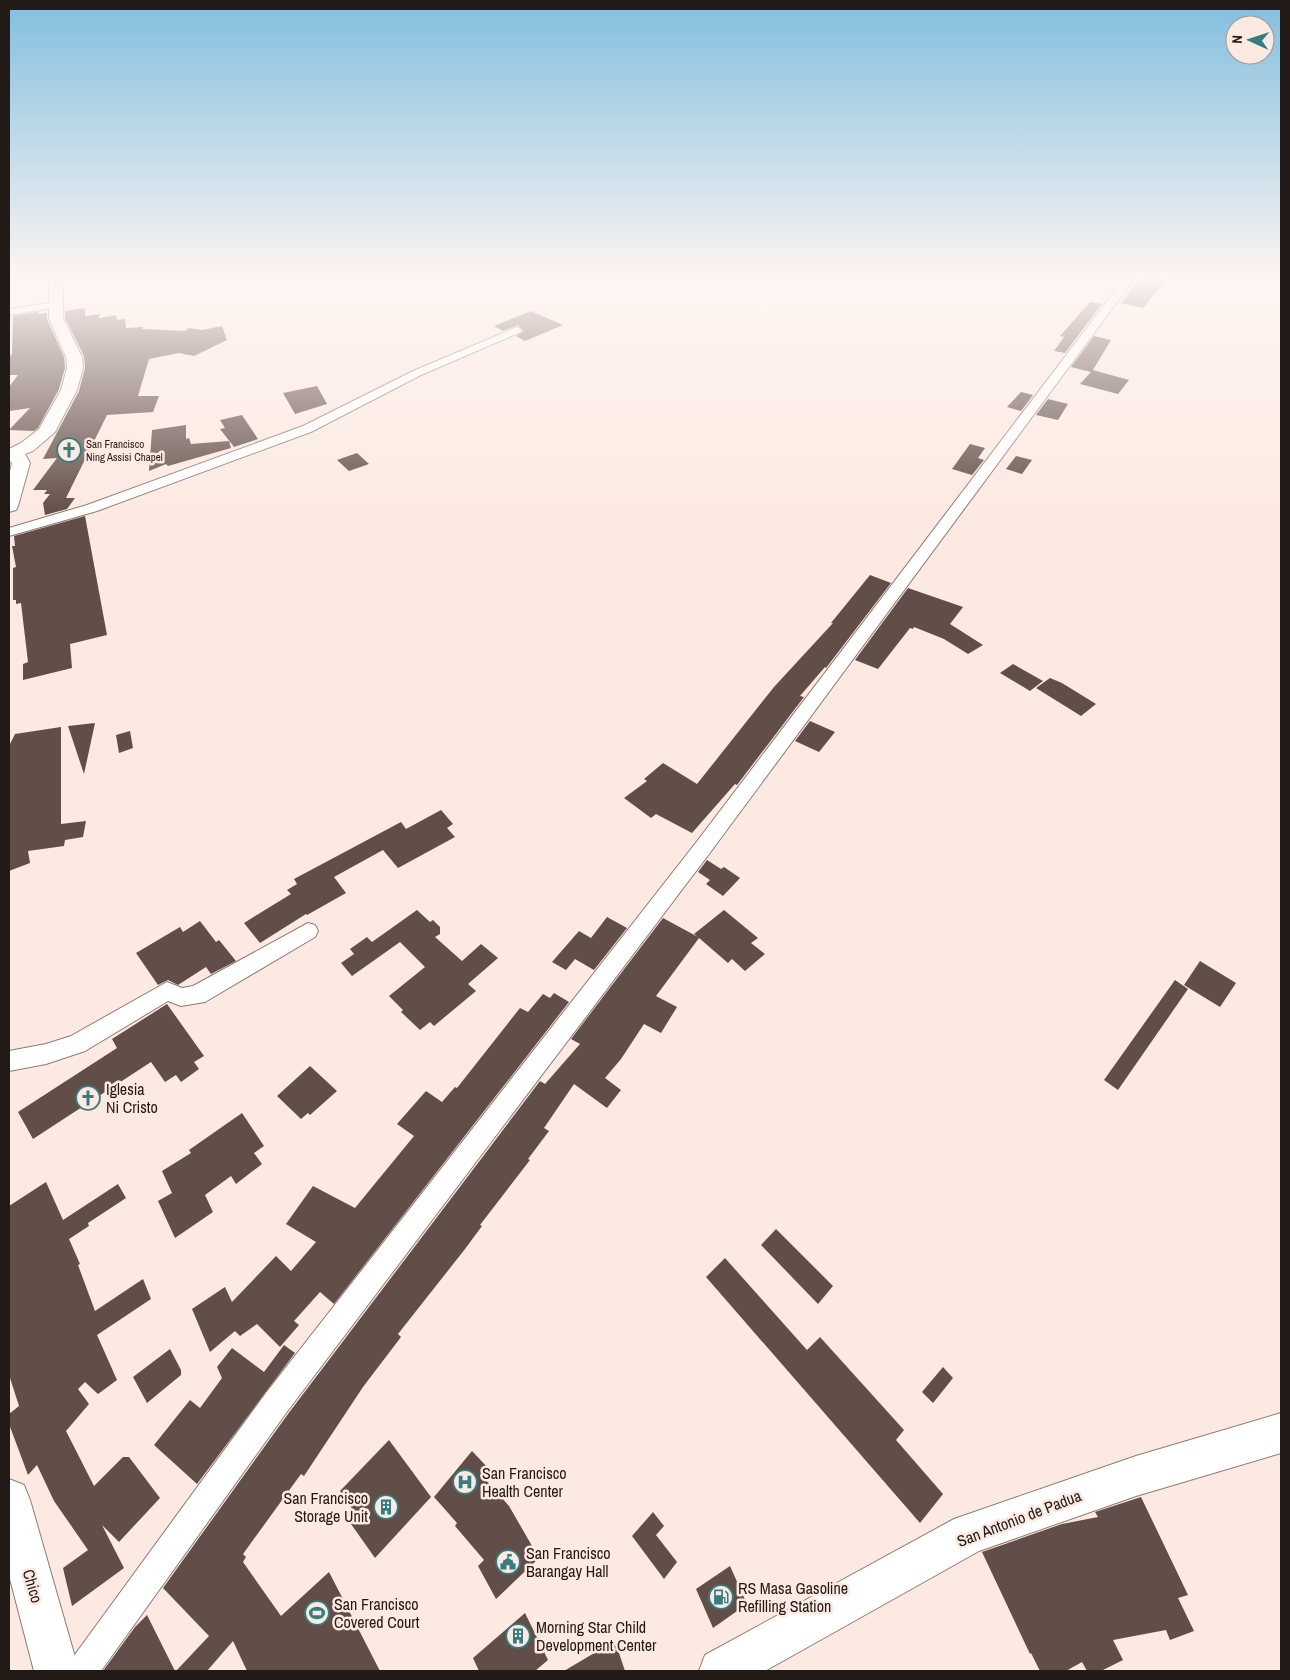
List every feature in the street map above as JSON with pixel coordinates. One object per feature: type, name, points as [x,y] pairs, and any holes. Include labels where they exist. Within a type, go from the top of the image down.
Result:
[{"type":"street","points":[[9,506],[21,463],[13,454],[38,440],[46,432],[66,396],[75,368],[73,357]]},
{"type":"street","points":[[9,532],[92,508],[307,429],[417,373],[453,357]]},
{"type":"street","points":[[82,1671],[276,1403],[705,845],[1070,357]]},
{"type":"street","points":[[9,1061],[46,1054],[77,1044],[166,991],[181,997],[197,995],[308,931]]},
{"type":"street","name":"San Antonio de Padua","points":[[721,1671],[969,1534],[1136,1476],[1281,1433]]},
{"type":"street","name":"Chico","points":[[9,1500],[57,1671]]},
{"type":"building","points":[[9,357],[64,357],[65,368],[59,389],[38,428],[34,431],[9,430],[30,408],[9,411],[9,387],[18,375],[9,375]]},
{"type":"building","points":[[84,357],[157,357],[149,359],[138,396],[159,396],[153,412],[107,415],[66,498],[75,498],[67,509],[45,515],[43,503],[50,494],[44,494],[47,490],[33,490],[57,458],[43,459],[79,391],[85,368]]},
{"type":"building","points":[[1078,357],[1101,357],[1093,370],[1129,380],[1118,394],[1080,384],[1091,372],[1071,367]]},
{"type":"building","points":[[317,386],[327,404],[295,414],[283,393]]},
{"type":"building","points":[[1021,392],[1033,395],[1021,411],[1007,407]]},
{"type":"building","points":[[1048,399],[1068,404],[1058,420],[1036,415]]},
{"type":"building","points":[[242,415],[258,439],[234,447],[220,429],[225,428],[220,420]]},
{"type":"building","points":[[186,425],[186,439],[189,438],[191,444],[229,441],[231,448],[168,466],[166,464],[149,471],[152,430]]},
{"type":"building","points":[[970,444],[985,448],[978,458],[984,460],[972,475],[952,469]]},
{"type":"building","points":[[357,453],[369,464],[349,471],[337,460]]},
{"type":"building","points":[[1016,456],[1032,460],[1022,474],[1006,469]]},
{"type":"building","points":[[85,516],[107,635],[70,644],[72,668],[23,680],[23,664],[28,662],[21,603],[16,604],[16,600],[13,600],[13,568],[16,567],[12,546],[15,546],[14,536]]},
{"type":"building","points":[[870,575],[891,583],[826,668],[800,696],[804,697],[737,785],[735,784],[692,833],[656,814],[651,818],[624,798],[647,781],[644,779],[663,763],[697,784],[774,687],[833,623],[831,623]]},
{"type":"building","points":[[908,588],[963,607],[950,624],[983,645],[968,654],[944,639],[914,627],[913,629],[910,628],[878,669],[855,660]]},
{"type":"building","points":[[1013,664],[1043,681],[1030,691],[1000,673]]},
{"type":"building","points":[[1050,678],[1062,683],[1096,704],[1081,716],[1036,688]]},
{"type":"building","points":[[810,721],[835,732],[819,752],[795,741]]},
{"type":"building","points":[[95,723],[84,774],[68,726]]},
{"type":"building","points":[[61,727],[61,824],[86,821],[83,837],[65,840],[64,846],[28,851],[30,863],[9,871],[9,746],[15,734]]},
{"type":"building","points":[[130,731],[133,748],[119,753],[116,735]]},
{"type":"building","points":[[441,810],[453,824],[447,828],[455,837],[398,868],[383,850],[334,877],[346,893],[306,914],[260,943],[244,923],[291,894],[287,890],[297,884],[294,879],[401,822],[406,829]]},
{"type":"building","points":[[707,860],[721,869],[724,867],[740,878],[723,896],[706,884],[710,880],[698,872]]},
{"type":"building","points":[[417,910],[430,922],[433,920],[440,927],[440,934],[435,937],[462,961],[481,944],[498,958],[468,984],[476,991],[434,1026],[430,1022],[420,1030],[401,1012],[403,1010],[389,996],[425,967],[400,942],[352,976],[341,963],[354,954],[350,949],[367,937],[372,942]]},
{"type":"building","points":[[724,910],[758,938],[751,943],[765,954],[745,971],[732,959],[728,963],[699,938],[656,996],[677,1007],[661,1033],[644,1024],[621,1059],[605,1078],[621,1090],[607,1108],[574,1084],[544,1128],[549,1131],[528,1159],[530,1160],[480,1225],[482,1226],[465,1249],[398,1334],[401,1337],[363,1387],[304,1476],[301,1474],[243,1554],[246,1557],[243,1562],[281,1616],[329,1572],[380,1671],[247,1671],[233,1641],[207,1671],[176,1671],[209,1636],[163,1588],[288,1414],[540,1081],[545,1084],[580,1044],[571,1039],[663,918],[698,937],[694,934]]},
{"type":"building","points":[[607,917],[627,928],[594,970],[575,959],[566,970],[552,962],[579,931],[591,938]]},
{"type":"building","points":[[200,921],[216,942],[219,940],[236,961],[211,974],[206,967],[178,985],[168,980],[158,985],[136,953],[180,927],[183,932]]},
{"type":"building","points":[[1200,961],[1236,983],[1220,1007],[1184,985]]},
{"type":"building","points":[[1175,980],[1188,989],[1118,1090],[1104,1080]]},
{"type":"building","points":[[554,993],[569,1002],[334,1304],[320,1292],[294,1321],[299,1325],[280,1347],[257,1324],[240,1336],[235,1331],[210,1352],[192,1309],[225,1287],[232,1302],[276,1256],[291,1271],[316,1242],[286,1224],[313,1186],[355,1208],[414,1136],[397,1124],[426,1091],[442,1102],[455,1087],[457,1088],[520,1008],[528,1012],[543,994],[550,998]]},
{"type":"building","points":[[167,1004],[204,1056],[194,1062],[199,1069],[181,1082],[176,1075],[165,1082],[151,1062],[33,1139],[18,1112],[117,1048],[112,1039]]},
{"type":"building","points":[[310,1066],[337,1091],[310,1115],[308,1113],[301,1119],[277,1096]]},
{"type":"building","points":[[242,1113],[264,1146],[254,1153],[262,1164],[236,1184],[231,1176],[205,1195],[213,1212],[175,1238],[158,1201],[172,1193],[162,1171],[191,1153],[189,1150]]},
{"type":"building","points":[[46,1182],[63,1220],[118,1184],[126,1198],[88,1223],[89,1226],[69,1239],[80,1264],[78,1265],[95,1311],[143,1279],[151,1299],[97,1335],[117,1380],[98,1394],[85,1382],[78,1389],[89,1404],[66,1431],[94,1486],[123,1457],[129,1457],[160,1498],[119,1542],[102,1525],[124,1568],[72,1606],[63,1568],[88,1550],[54,1501],[37,1465],[28,1475],[9,1424],[9,1414],[19,1406],[9,1375],[9,1206]]},
{"type":"building","points":[[776,1229],[833,1286],[818,1304],[761,1245]]},
{"type":"building","points":[[725,1258],[807,1350],[820,1337],[904,1430],[896,1440],[943,1494],[920,1523],[706,1277]]},
{"type":"building","points":[[284,1345],[295,1353],[197,1484],[154,1445],[190,1400],[200,1408],[222,1378],[217,1367],[232,1348],[264,1372]]},
{"type":"building","points":[[170,1349],[181,1370],[181,1375],[147,1403],[133,1377]]},
{"type":"building","points":[[943,1367],[953,1378],[933,1403],[922,1392]]},
{"type":"building","name":"San Francisco Storage Unit","points":[[389,1440],[431,1497],[375,1558],[351,1524],[357,1516],[340,1491]]},
{"type":"building","points":[[472,1451],[491,1471],[485,1479],[509,1506],[539,1558],[496,1599],[478,1566],[484,1560],[455,1526],[457,1523],[434,1497]]},
{"type":"building","points":[[1141,1497],[1188,1595],[1178,1598],[1194,1631],[1170,1640],[1166,1630],[1113,1640],[1123,1660],[1101,1671],[1087,1671],[1082,1662],[1066,1671],[1040,1671],[1030,1654],[982,1552],[1062,1524],[1098,1517],[1095,1512]]},
{"type":"building","points":[[653,1512],[664,1526],[656,1535],[677,1562],[664,1579],[632,1536]]},
{"type":"building","name":"RS Masa Gasoline Refilling Station","points":[[730,1566],[747,1604],[713,1628],[696,1589]]},
{"type":"building","name":"Morning Star Child Development Center","points":[[525,1613],[548,1660],[535,1671],[479,1671],[473,1658]]},
{"type":"building","points":[[147,1615],[175,1671],[103,1671],[135,1627]]},
{"type":"building","points":[[616,1644],[625,1671],[564,1671],[601,1649],[604,1652]]},
{"type":"place","name":"San Francisco Ning Assisi Chapel","points":[[69,450]]},
{"type":"place","name":"Iglesia Ni Cristo","points":[[88,1098]]},
{"type":"place","name":"San Francisco Health Center","points":[[465,1482]]},
{"type":"place","name":"San Francisco Storage Unit","points":[[386,1507]]},
{"type":"place","name":"San Francisco Barangay Hall","points":[[508,1562]]},
{"type":"place","name":"RS Masa Gasoline Refilling Station","points":[[721,1597]]},
{"type":"place","name":"San Francisco Covered Court","points":[[317,1613]]},
{"type":"place","name":"Morning Star Child Development Center","points":[[518,1636]]}]
